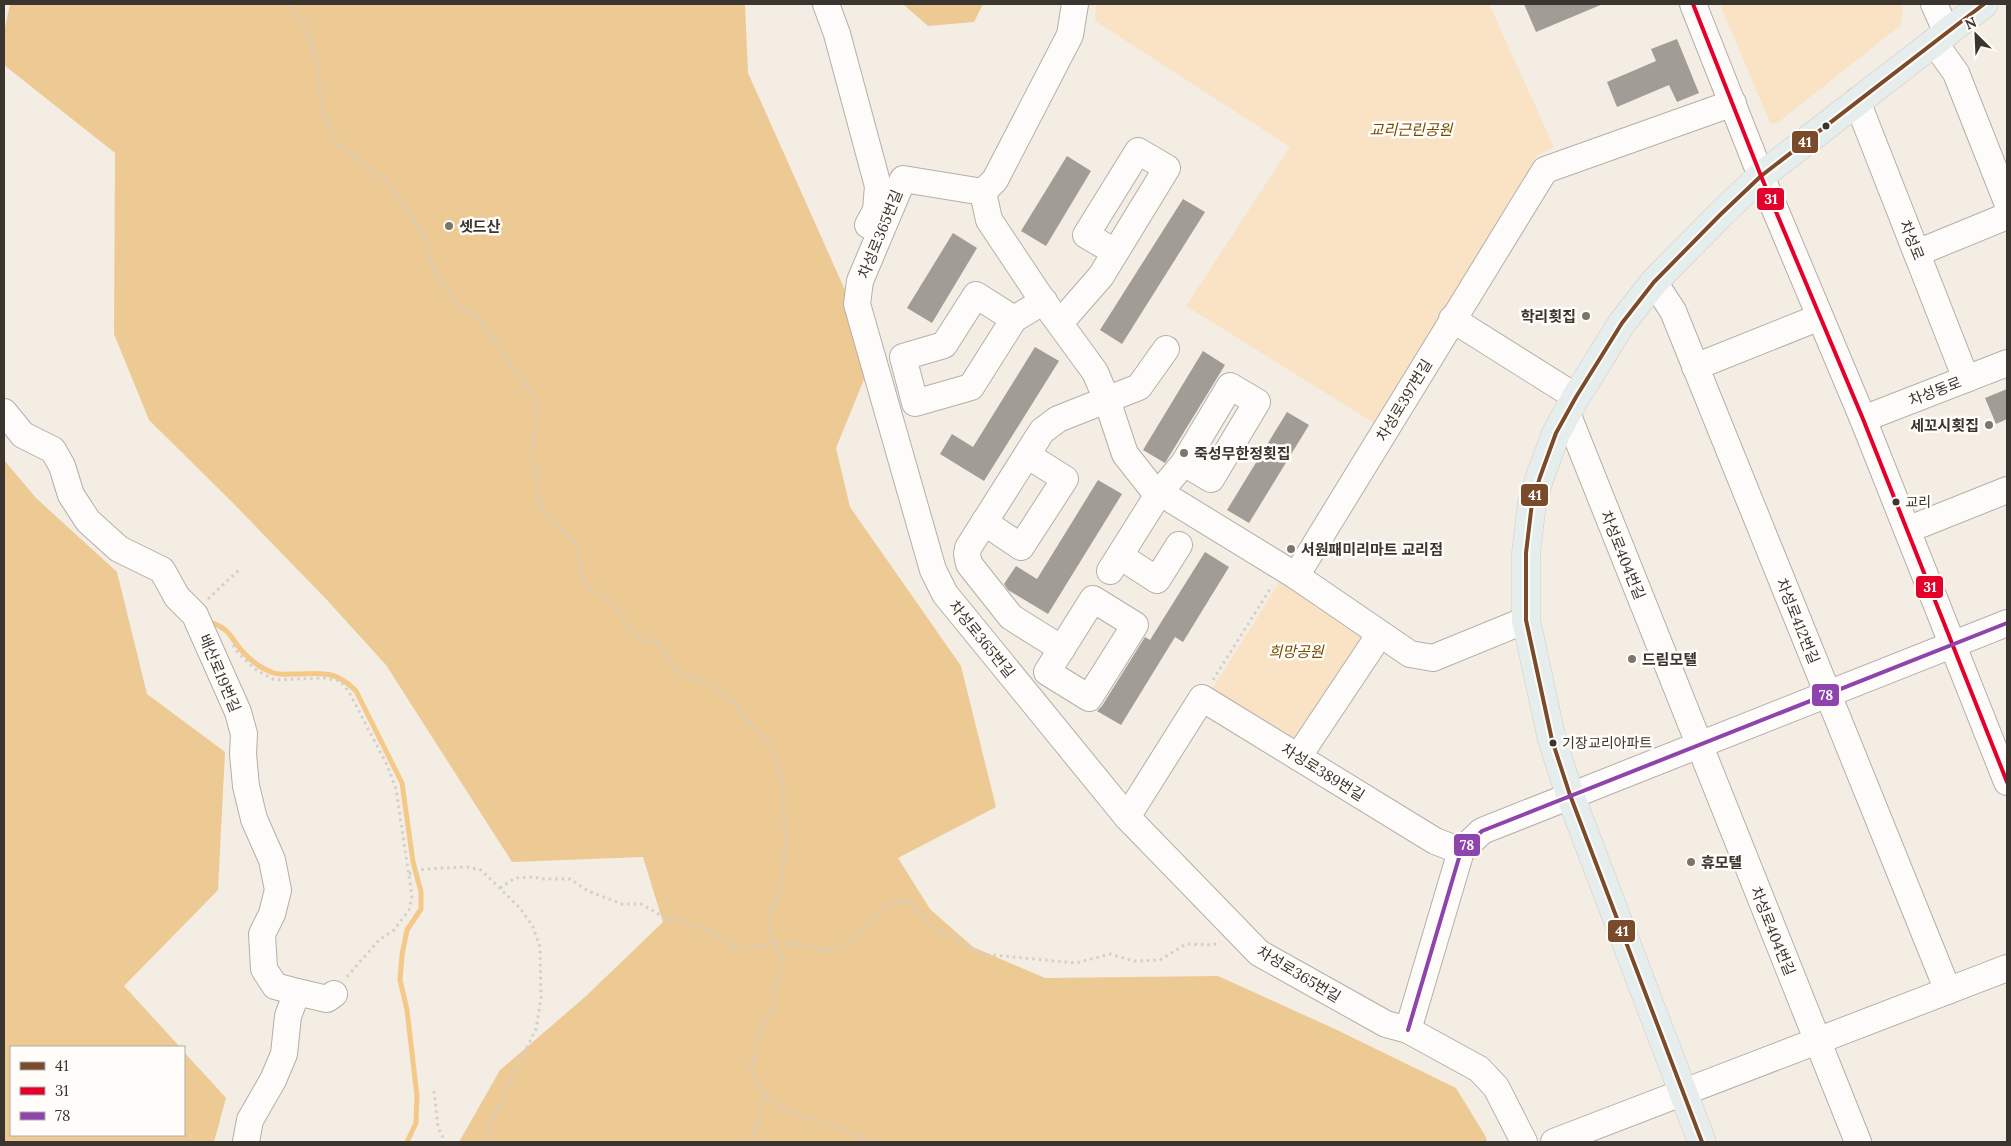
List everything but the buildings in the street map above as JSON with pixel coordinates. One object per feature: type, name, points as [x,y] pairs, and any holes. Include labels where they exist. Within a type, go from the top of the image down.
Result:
[{"type":"main road","points":[[1702,1142],[1570,795],[1552,740],[1526,620],[1526,553],[1532,503],[1548,452],[1571,405],[1622,323],[1654,282],[1761,176],[1984,4]]},
{"type":"street","points":[[826,4],[878,186],[876,210],[858,244],[857,266],[860,281]]},
{"type":"street","points":[[1075,4],[1070,36],[995,180],[983,192],[989,220],[1095,372],[1107,400],[1125,454],[1141,476],[1159,493],[1289,572],[1410,654],[1433,658],[1526,620]]},
{"type":"street","points":[[1693,4],[1761,176],[1863,419],[1952,644],[2001,747],[2007,782]]},
{"type":"street","points":[[1934,4],[1940,38],[1956,73],[2007,202]]},
{"type":"street","name":"차성로","points":[[1857,101],[1966,379]]},
{"type":"street","name":"차성로397번길","points":[[1289,572],[1452,319],[1545,170],[1732,103]]},
{"type":"street","name":"차성로365번길","points":[[983,192],[903,179],[860,281],[857,304],[933,570],[939,583],[954,605],[1127,817],[1259,953],[1386,1024],[1408,1030],[1479,1069],[1496,1087],[1524,1142]]},
{"type":"street","points":[[1917,253],[2007,216]]},
{"type":"street","points":[[1060,323],[1101,276],[1115,252]]},
{"type":"street","name":"차성로412번길","points":[[1654,282],[1672,311],[1948,991]]},
{"type":"street","points":[[1014,319],[976,295],[944,345],[903,357],[916,403],[971,387],[1014,319],[1044,301]]},
{"type":"street","points":[[1695,367],[1820,317]]},
{"type":"street","points":[[1452,319],[1571,405]]},
{"type":"street","points":[[1062,649],[1012,617],[969,564],[968,548],[1042,431],[1049,424],[1064,416],[1139,387],[1166,349]]},
{"type":"street","name":"차성동로","points":[[1863,419],[2007,363]]},
{"type":"street","name":"차성로404번길","points":[[1571,405],[1698,744],[1858,1142]]},
{"type":"street","name":"배산로19번길","points":[[4,412],[23,435],[53,450],[62,466],[71,495],[88,521],[118,549],[162,570],[177,597],[197,620],[238,712],[244,734],[243,754],[246,786],[254,819],[272,860],[278,890],[272,914],[262,934],[264,969],[275,986],[327,999],[334,994]]},
{"type":"street","points":[[984,522],[1021,547],[1046,509],[1065,479],[1027,455]]},
{"type":"street","points":[[1180,545],[1157,580],[1115,564],[1159,493],[1184,463]]},
{"type":"street","points":[[1907,530],[2007,490]]},
{"type":"street","points":[[1408,1030],[1461,851],[1482,831],[2007,623]]},
{"type":"street","points":[[1298,756],[1380,634]]},
{"type":"street","points":[[1127,817],[1202,698]]},
{"type":"street","name":"차성로389번길","points":[[1202,698],[1436,841],[1461,851]]},
{"type":"street","points":[[1554,1142],[2007,968]]},
{"type":"street","points":[[246,1142],[250,1120],[273,1080],[284,1054],[288,1016],[297,992]]},
{"type":"path","points":[[290,4],[307,31],[317,64],[322,111],[338,145],[392,185],[422,233],[434,272],[457,303],[484,323],[501,351],[538,401],[532,450],[541,508],[576,544],[584,584],[610,601],[639,638],[657,642],[679,672],[717,687],[770,743],[779,768],[784,794],[782,809],[786,841],[780,892],[769,916],[772,944],[783,961],[774,987],[773,1010],[761,1028],[750,1072],[762,1091],[783,1106],[819,1123],[857,1134],[874,1142]]},
{"type":"path","points":[[241,568],[207,600],[197,620],[204,626],[228,637],[238,653],[255,669],[274,680],[324,678],[340,681],[349,692],[387,765],[396,789],[410,874],[412,896],[409,910],[394,930],[379,940],[358,962],[334,994]]},
{"type":"path","points":[[1202,698],[1289,572]]},
{"type":"path","points":[[410,874],[421,870],[467,867],[482,870],[520,908],[533,928],[540,946],[541,999],[536,1029],[488,1130],[490,1142]]},
{"type":"path","points":[[500,888],[515,878],[570,879],[588,891],[622,904],[641,904],[669,920],[675,918],[717,934],[737,948],[772,944],[802,944],[823,951],[844,946],[866,929],[884,907],[906,899],[937,929],[982,954],[1076,963],[1110,954],[1134,961],[1160,960],[1186,944],[1213,945],[1231,936],[1237,930]]},
{"type":"path","points":[[434,1091],[438,1127],[445,1142]]},
{"type":"path","points":[[752,1142],[766,1095]]},
{"type":"green space","name":"교리근린공원","points":[[1096,4],[1489,4],[1554,147],[1538,155],[1377,425],[1186,306],[1290,147],[1095,21]]},
{"type":"green space","points":[[1720,4],[1903,4],[1901,25],[1776,124],[1770,123]]},
{"type":"green space","name":"희망공원","points":[[1281,579],[1367,636],[1296,740],[1288,740],[1209,694]]},
{"type":"shaded area","points":[[10,4],[745,4],[748,73],[874,355],[836,448],[850,507],[961,666],[996,807],[898,858],[930,909],[973,947],[1045,978],[1218,976],[1337,1030],[1456,1088],[1486,1137],[1487,1142],[459,1142],[500,1070],[585,997],[663,922],[643,857],[512,862],[386,665],[327,600],[149,420],[114,334],[115,153],[4,65],[4,32]]},
{"type":"shaded area","points":[[903,4],[983,4],[974,22],[928,26]]},
{"type":"shaded area","points":[[4,460],[36,498],[117,572],[147,694],[225,752],[218,890],[124,986],[179,1046],[10,1046],[10,1136],[185,1136],[185,1053],[226,1098],[214,1142],[4,1142]]},
{"type":"waterway","points":[[209,622],[226,630],[249,658],[261,667],[276,674],[327,674],[341,679],[348,684],[356,691],[402,783],[413,862],[421,892],[421,909],[407,930],[400,980],[407,1010],[417,1096],[416,1123],[407,1142]]},
{"type":"transit line","name":"31","points":[[1693,4],[1761,176],[1863,419],[2007,782]]},
{"type":"transit line","name":"41","points":[[1702,1142],[1570,795],[1552,740],[1526,620],[1526,553],[1532,503],[1556,433],[1622,323],[1654,282],[1761,176],[1984,4]]},
{"type":"transit line","name":"78","points":[[1408,1030],[1461,851],[1482,831],[2007,623]]},
{"type":"place","name":"셋드산","points":[[449,226]]},
{"type":"place","name":"학리횟집","points":[[1586,316]]},
{"type":"place","name":"세꼬시횟집","points":[[1989,425]]},
{"type":"place","name":"죽성무한정횟집","points":[[1184,453]]},
{"type":"place","name":"교리","points":[[1896,502]]},
{"type":"place","name":"서원패미리마트 교리점","points":[[1291,549]]},
{"type":"place","name":"드림모텔","points":[[1632,659]]},
{"type":"place","name":"기장교리아파트","points":[[1553,743]]},
{"type":"place","name":"휴모텔","points":[[1691,862]]}]
